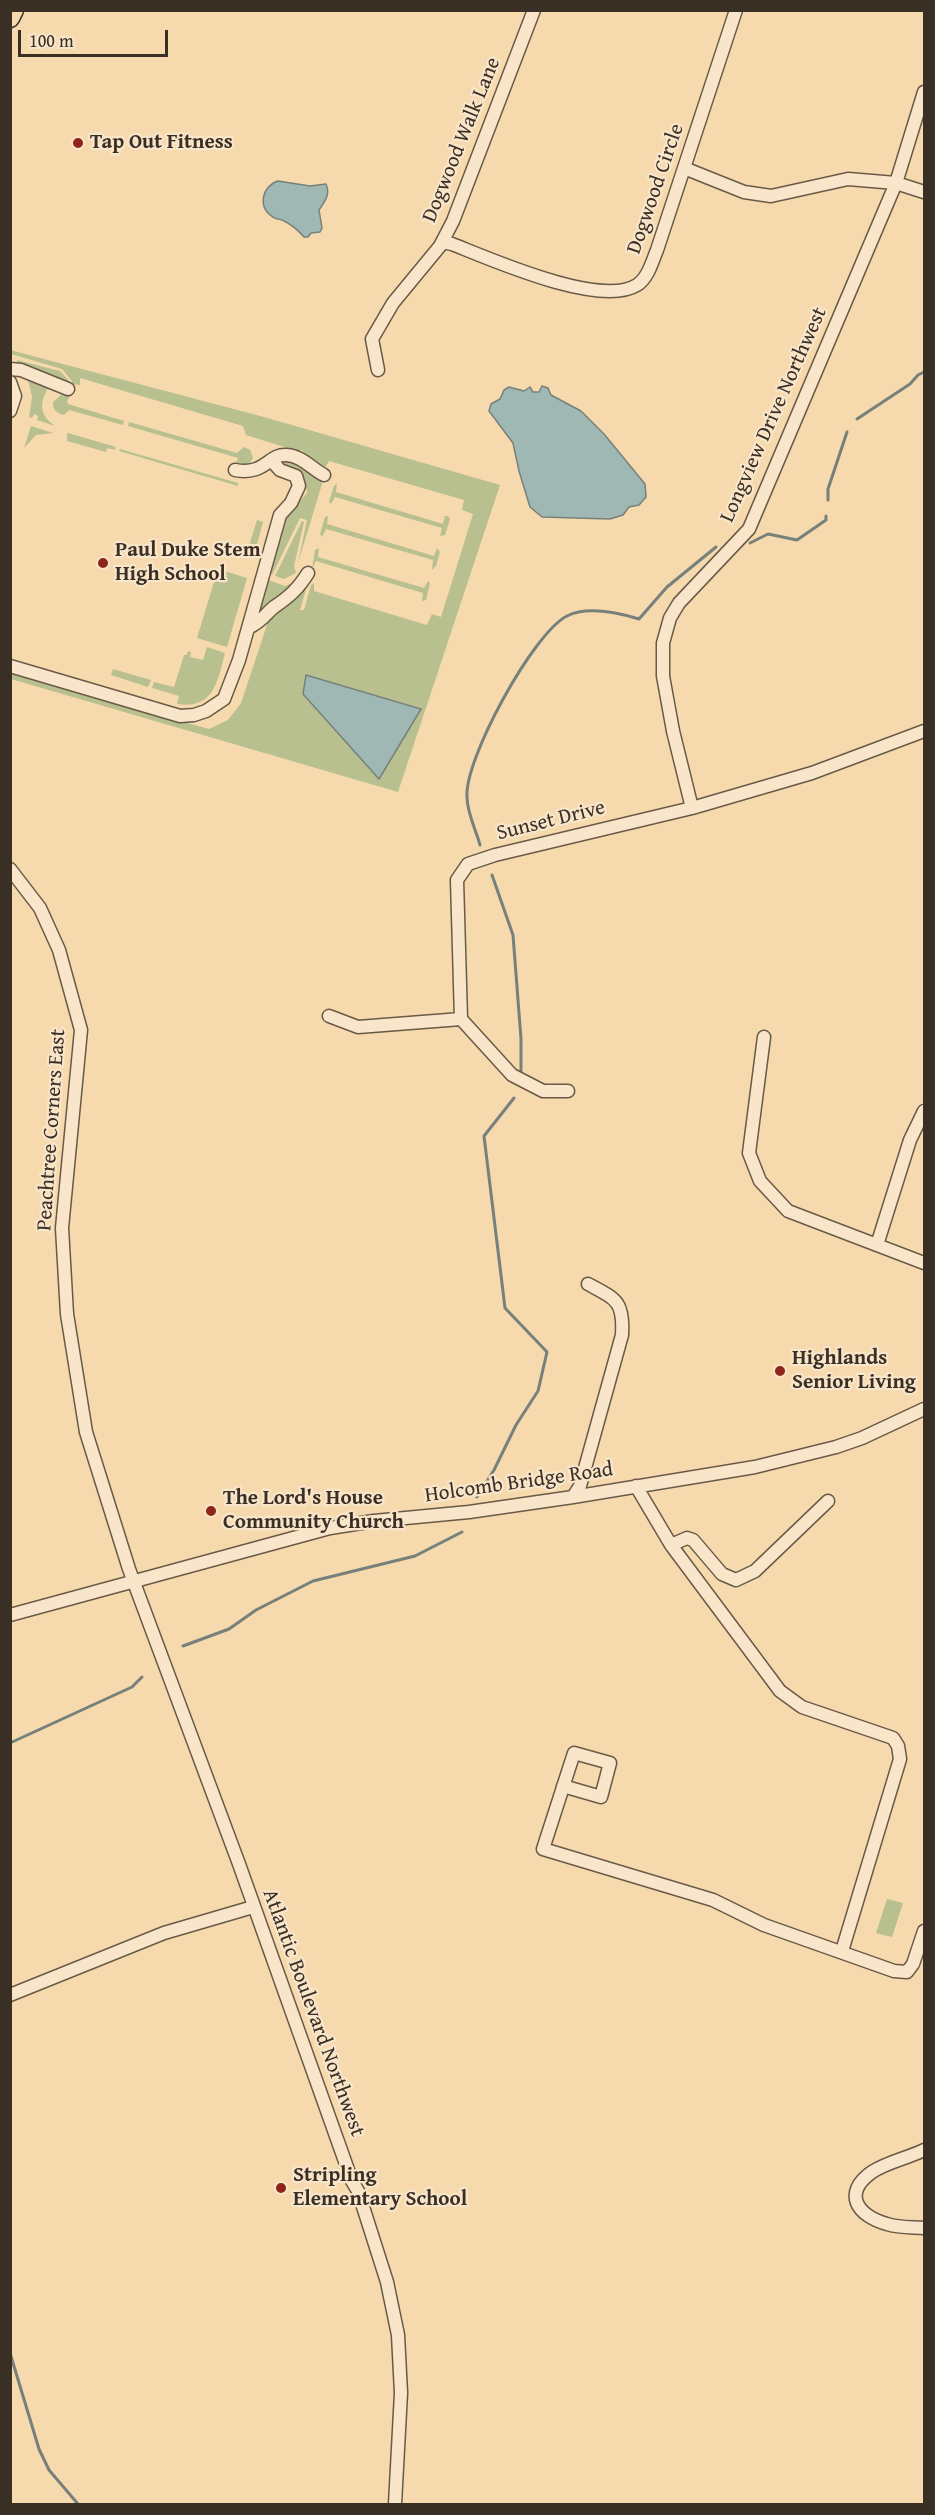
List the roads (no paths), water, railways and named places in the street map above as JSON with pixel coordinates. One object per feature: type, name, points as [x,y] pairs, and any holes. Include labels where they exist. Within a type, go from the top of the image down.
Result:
[{"type":"highway","points":[[10,18],[14,10]]},
{"type":"street","name":"Dogwood Walk Lane","points":[[378,370],[372,339],[393,303],[442,242],[453,221],[534,10]]},
{"type":"street","name":"Dogwood Circle","points":[[442,242],[533,276],[589,290],[624,291],[637,285],[645,278],[657,250],[736,10]]},
{"type":"street","name":"Longview Drive Northwest","points":[[692,808],[673,731],[663,676],[663,643],[670,618],[679,603],[749,529],[896,183],[924,92]]},
{"type":"street","points":[[684,168],[744,192],[771,196],[848,179],[896,183],[924,192]]},
{"type":"street","points":[[10,369],[21,370],[68,389]]},
{"type":"street","points":[[10,382],[15,396],[10,411]]},
{"type":"street","points":[[235,470],[244,472],[260,470],[271,460],[286,454],[303,460],[324,475]]},
{"type":"street","points":[[10,666],[180,716],[206,711],[224,699],[239,660],[280,515],[291,503],[299,486],[296,476],[280,470],[271,460]]},
{"type":"street","points":[[248,628],[262,621],[272,609],[289,598],[308,573]]},
{"type":"street","name":"Sunset Drive","points":[[462,1018],[457,880],[468,864],[495,855],[692,808],[812,773],[924,731]]},
{"type":"street","name":"Peachtree Corners East","points":[[10,869],[40,908],[59,950],[81,1030],[62,1228],[67,1314],[86,1432],[106,1500],[134,1581]]},
{"type":"street","points":[[329,1016],[358,1027],[462,1018],[512,1075],[543,1091],[568,1091]]},
{"type":"street","points":[[764,1037],[749,1153],[760,1181],[788,1211],[924,1263]]},
{"type":"street","points":[[877,1245],[910,1140],[924,1111]]},
{"type":"street","points":[[573,1497],[580,1486],[622,1335],[623,1315],[614,1298],[588,1284]]},
{"type":"street","name":"Holcomb Bridge Road","points":[[10,1615],[134,1581],[157,1577],[330,1528],[374,1521],[469,1512],[755,1467],[816,1453],[862,1438],[924,1409]]},
{"type":"street","points":[[636,1486],[671,1545],[780,1690],[802,1707],[893,1738],[898,1746],[900,1759],[842,1951]]},
{"type":"street","points":[[671,1545],[687,1538],[693,1540],[722,1574],[736,1580],[755,1571],[828,1502]]},
{"type":"street","name":"Atlantic Boulevard Northwest","points":[[134,1581],[240,1864],[253,1907],[352,2181],[358,2191],[387,2282],[398,2335],[401,2393],[395,2505]]},
{"type":"street","points":[[562,1786],[543,1849],[712,1900],[764,1925],[894,1971],[907,1972],[913,1964],[924,1931]]},
{"type":"street","points":[[10,1995],[164,1934],[253,1907]]},
{"type":"street","points":[[924,2150],[873,2172],[861,2184],[855,2196],[856,2204],[863,2212],[877,2221],[889,2225],[924,2228]]},
{"type":"water","points":[[278,181],[310,186],[326,184],[327,195],[319,210],[322,228],[320,232],[304,237],[291,225],[268,213],[263,203],[265,192],[268,187]]},
{"type":"water","points":[[542,386],[548,388],[551,395],[581,411],[604,434],[645,484],[646,497],[639,505],[629,507],[623,515],[610,519],[542,517],[530,507],[513,443],[489,411],[491,404],[500,399],[504,390],[509,387],[524,391],[530,387],[533,392],[539,392]]},
{"type":"water","points":[[306,675],[421,709],[379,779],[303,694]]},
{"type":"waterway","points":[[857,419],[924,372]]},
{"type":"waterway","points":[[828,500],[828,489],[847,432]]},
{"type":"waterway","points":[[750,543],[768,534],[797,540],[826,520],[826,516]]},
{"type":"waterway","points":[[480,845],[467,803],[469,779],[488,728],[503,699],[537,646],[553,627],[575,613],[593,611],[639,619],[667,587],[716,547]]},
{"type":"waterway","points":[[492,875],[513,935],[521,1039],[521,1071]]},
{"type":"waterway","points":[[477,1497],[494,1470],[516,1425],[538,1391],[547,1352],[505,1308],[484,1136],[514,1098]]},
{"type":"waterway","points":[[183,1646],[229,1629],[256,1610],[313,1581],[415,1556],[462,1532]]},
{"type":"waterway","points":[[10,1743],[132,1687],[142,1677]]},
{"type":"waterway","points":[[10,2353],[39,2449],[49,2470],[78,2504]]},
{"type":"place","name":"Tap Out Fitness","points":[[78,143]]},
{"type":"place","name":"Paul Duke Stem High School","points":[[103,563]]},
{"type":"place","name":"Highlands Senior Living","points":[[780,1371]]},
{"type":"place","name":"The Lord's House Community Church","points":[[211,1511]]},
{"type":"place","name":"Stripling Elementary School","points":[[281,2188]]}]
